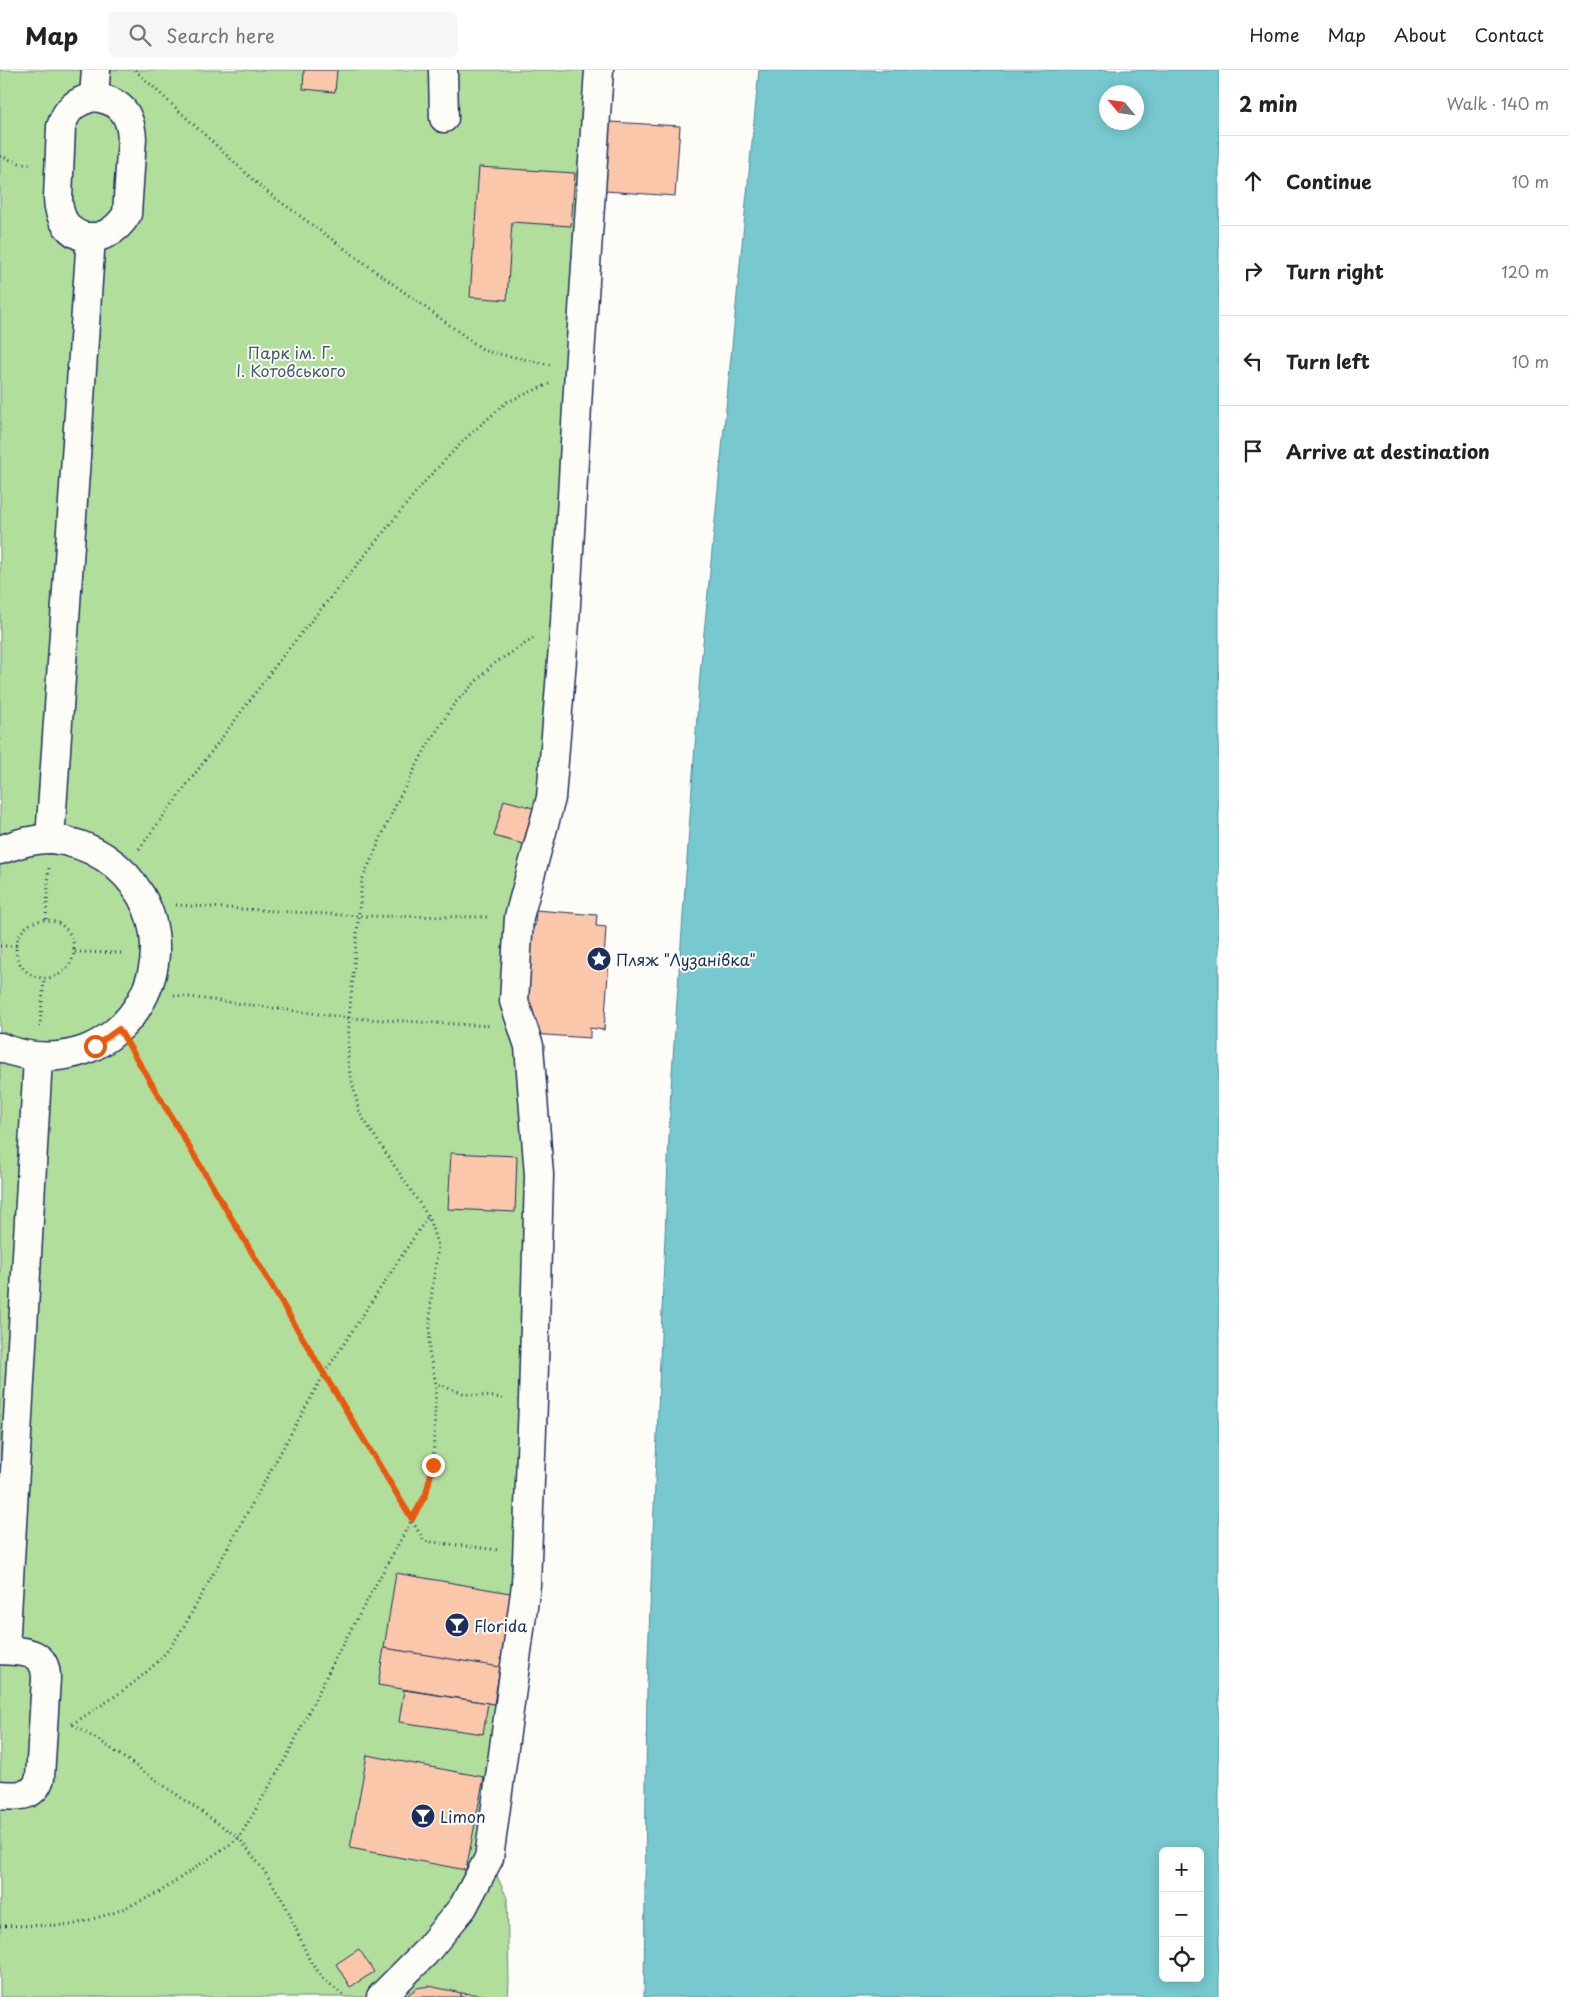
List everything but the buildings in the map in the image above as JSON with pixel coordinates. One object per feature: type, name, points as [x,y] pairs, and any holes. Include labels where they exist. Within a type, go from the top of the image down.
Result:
[{"type":"street","points":[[94,97],[96,70]]},
{"type":"street","points":[[443,70],[444,118]]},
{"type":"street","points":[[381,1997],[425,1953],[463,1907],[489,1858],[526,1585],[534,1402],[539,1175],[529,1046],[514,1001],[520,917],[551,798],[565,622],[599,70]]},
{"type":"street","points":[[94,97],[107,99],[118,105],[126,114],[131,125],[131,147],[127,214],[113,232],[91,237],[80,235],[70,229],[62,220],[58,209],[58,198],[61,127],[64,116],[72,106],[82,100],[94,97]]},
{"type":"street","points":[[50,839],[91,237]]},
{"type":"street","points":[[0,850],[22,842],[50,839],[80,844],[107,858],[130,878],[146,904],[153,928],[155,954],[146,991],[135,1011],[119,1029],[95,1046],[68,1056],[38,1058],[15,1054],[0,1047]]},
{"type":"street","points":[[0,1795],[20,1797],[27,1795],[38,1784],[40,1778],[46,1678],[43,1663],[38,1658],[25,1652],[2,1650],[38,1058]]},
{"type":"path","points":[[135,70],[263,189],[485,351],[579,371]]},
{"type":"path","points":[[122,871],[282,657],[426,480],[467,437],[507,402],[579,371]]},
{"type":"path","points":[[0,1926],[72,1925],[116,1912],[158,1893],[239,1838],[286,1758],[338,1653],[426,1494],[433,1465],[436,1384],[429,1352],[431,1298],[438,1246],[428,1216],[360,1114],[348,1065],[350,1018],[362,880],[380,837],[426,748],[454,704],[492,665],[528,642],[565,622]]},
{"type":"path","points":[[46,919],[50,839]]},
{"type":"path","points":[[146,904],[359,916],[520,917]]},
{"type":"path","points":[[46,919],[54,921],[67,930],[74,944],[74,952],[67,968],[53,977],[44,978],[26,972],[20,964],[16,946],[23,930],[30,924],[46,919]]},
{"type":"path","points":[[0,946],[16,946]]},
{"type":"path","points":[[74,952],[155,954]]},
{"type":"path","points":[[38,1058],[44,978]]},
{"type":"path","points":[[146,991],[350,1018],[523,1028]]},
{"type":"path","points":[[119,1029],[424,1542],[528,1554]]},
{"type":"path","points":[[345,1997],[323,1978],[310,1961],[286,1906],[265,1872],[239,1838],[100,1741],[72,1725],[118,1694],[149,1670],[167,1651],[186,1623],[324,1374],[428,1216]]},
{"type":"path","points":[[436,1384],[466,1394],[534,1402]]},
{"type":"green space","name":"Парк ім. Г. І. Котовського","points":[[0,70],[601,70],[565,622],[519,917],[529,1046],[528,1553],[489,1858],[507,1898],[508,1997],[0,1997]]},
{"type":"water","points":[[759,70],[1219,70],[1219,1997],[644,1997],[647,1683],[671,1087],[700,674]]},
{"type":"place","name":"Пляж \"Лузанівка\"","points":[[599,959]]},
{"type":"place","name":"Florida","points":[[457,1625]]},
{"type":"place","name":"Limon","points":[[423,1816]]},
{"type":"route","points":[[95,1046],[119,1029],[412,1519],[426,1494],[433,1465]]}]
